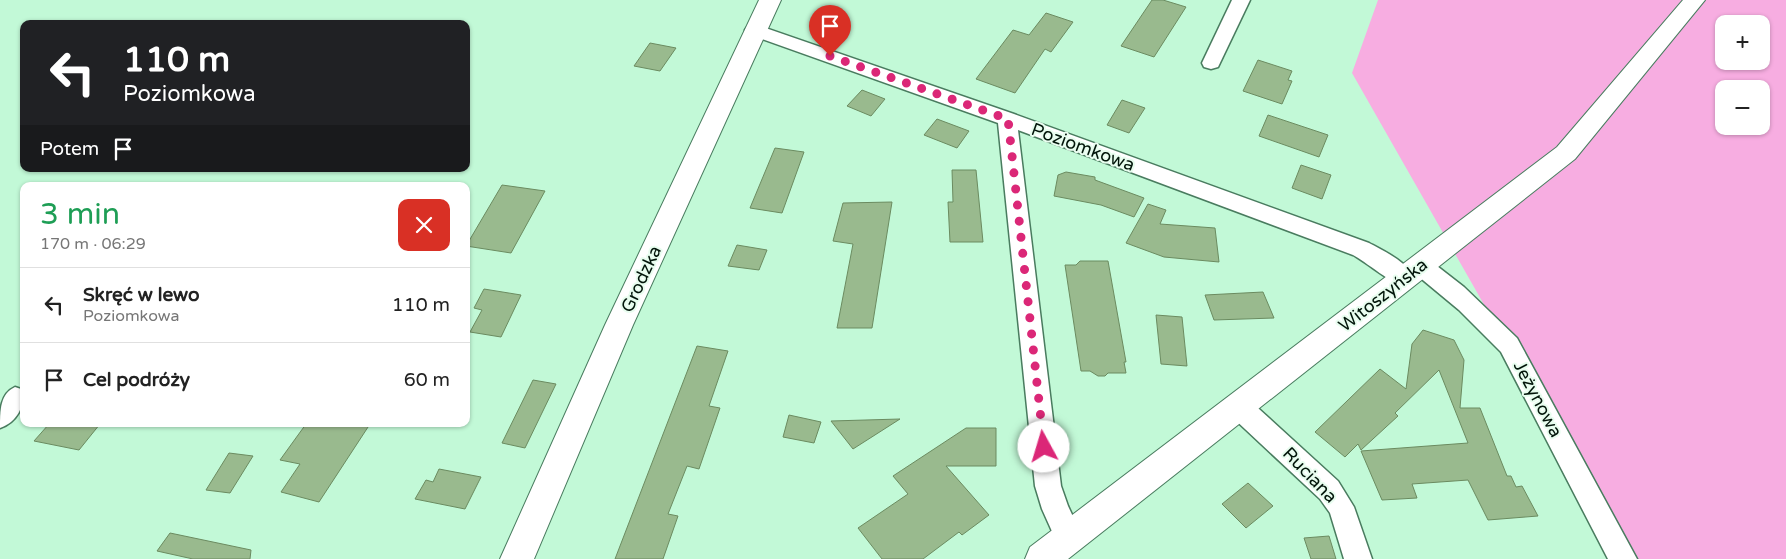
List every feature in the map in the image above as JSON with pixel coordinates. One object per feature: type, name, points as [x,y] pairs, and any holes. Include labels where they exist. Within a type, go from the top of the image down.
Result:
[{"type":"street","name":"Grodzka","points":[[516,559],[619,325],[754,30],[770,0]]},
{"type":"street","points":[[1211,63],[1241,0]]},
{"type":"street","name":"Witoszyńska","points":[[1042,559],[1566,153],[1694,0]]},
{"type":"street","name":"Poziomkowa","points":[[754,30],[1008,119],[1361,249],[1412,272]]},
{"type":"street","points":[[1008,119],[1048,486],[1055,509],[1069,538]]},
{"type":"street","name":"Jeżynowa","points":[[1412,272],[1460,296],[1488,322],[1509,346],[1623,559]]},
{"type":"street","name":"Ruciana","points":[[1239,406],[1330,490],[1341,507],[1358,559]]},
{"type":"shaded area","points":[[1378,0],[1786,0],[1786,559],[1629,559],[1352,73]]},
{"type":"building","points":[[1152,0],[1163,0],[1186,7],[1154,57],[1121,46]]},
{"type":"building","points":[[1046,13],[1073,22],[1051,52],[1045,49],[1015,93],[976,79],[1013,30],[1029,35]]},
{"type":"building","points":[[650,43],[676,48],[660,71],[634,66]]},
{"type":"building","points":[[1258,60],[1292,71],[1288,80],[1292,81],[1282,104],[1243,91]]},
{"type":"building","points":[[862,90],[885,99],[871,116],[847,106]]},
{"type":"building","points":[[1122,100],[1145,108],[1129,133],[1107,125]]},
{"type":"building","points":[[1268,115],[1328,135],[1319,157],[1259,136]]},
{"type":"building","points":[[937,119],[969,131],[957,148],[924,135]]},
{"type":"building","points":[[775,148],[804,152],[782,213],[750,208]]},
{"type":"building","points":[[1301,165],[1331,175],[1322,199],[1292,188]]},
{"type":"building","points":[[952,170],[976,170],[983,242],[950,242],[948,202],[953,202]]},
{"type":"building","points":[[1066,172],[1095,177],[1095,180],[1144,198],[1134,217],[1101,205],[1054,196],[1058,175]]},
{"type":"building","points":[[502,185],[545,191],[511,253],[470,247],[470,239]]},
{"type":"building","points":[[892,202],[872,328],[837,328],[853,244],[833,241],[843,203]]},
{"type":"building","points":[[1148,204],[1166,210],[1160,224],[1215,228],[1219,262],[1164,257],[1126,243]]},
{"type":"building","points":[[737,245],[767,250],[759,270],[728,266]]},
{"type":"building","points":[[1080,261],[1108,261],[1126,362],[1124,362],[1126,373],[1108,373],[1105,376],[1098,376],[1090,371],[1081,371],[1065,265],[1076,265]]},
{"type":"building","points":[[484,289],[521,295],[501,337],[470,332],[482,310],[474,308]]},
{"type":"building","points":[[1263,292],[1274,318],[1214,320],[1205,295]]},
{"type":"building","points":[[1156,315],[1182,317],[1187,366],[1161,364]]},
{"type":"building","points":[[1423,330],[1454,340],[1464,360],[1460,408],[1480,408],[1507,476],[1511,476],[1516,487],[1522,486],[1538,516],[1488,520],[1468,480],[1412,484],[1417,498],[1382,500],[1361,451],[1468,443],[1439,370],[1395,413],[1398,416],[1361,450],[1358,444],[1345,457],[1315,432],[1380,369],[1406,389],[1412,344]]},
{"type":"building","points":[[697,346],[728,351],[709,406],[720,408],[699,469],[687,466],[668,514],[678,516],[663,559],[615,559]]},
{"type":"building","points":[[533,380],[556,384],[525,448],[502,443]]},
{"type":"building","points":[[789,415],[821,422],[814,443],[783,437]]},
{"type":"building","points":[[900,419],[853,449],[831,421]]},
{"type":"building","points":[[46,427],[98,427],[79,450],[34,441]]},
{"type":"building","points":[[304,427],[368,427],[319,502],[281,492],[300,464],[280,460]]},
{"type":"building","points":[[966,428],[996,428],[996,466],[946,466],[989,515],[962,535],[959,532],[923,559],[882,559],[858,528],[908,494],[893,476]]},
{"type":"building","points":[[229,453],[253,456],[230,493],[206,490]]},
{"type":"building","points":[[439,469],[481,477],[465,509],[415,499],[426,480],[433,482]]},
{"type":"building","points":[[1248,483],[1273,506],[1246,528],[1222,504]]},
{"type":"building","points":[[170,533],[251,550],[250,559],[193,559],[157,551]]},
{"type":"building","points":[[1329,536],[1336,559],[1311,559],[1304,538]]},
{"type":"route","points":[[830,56],[1008,119],[1044,447]]}]
